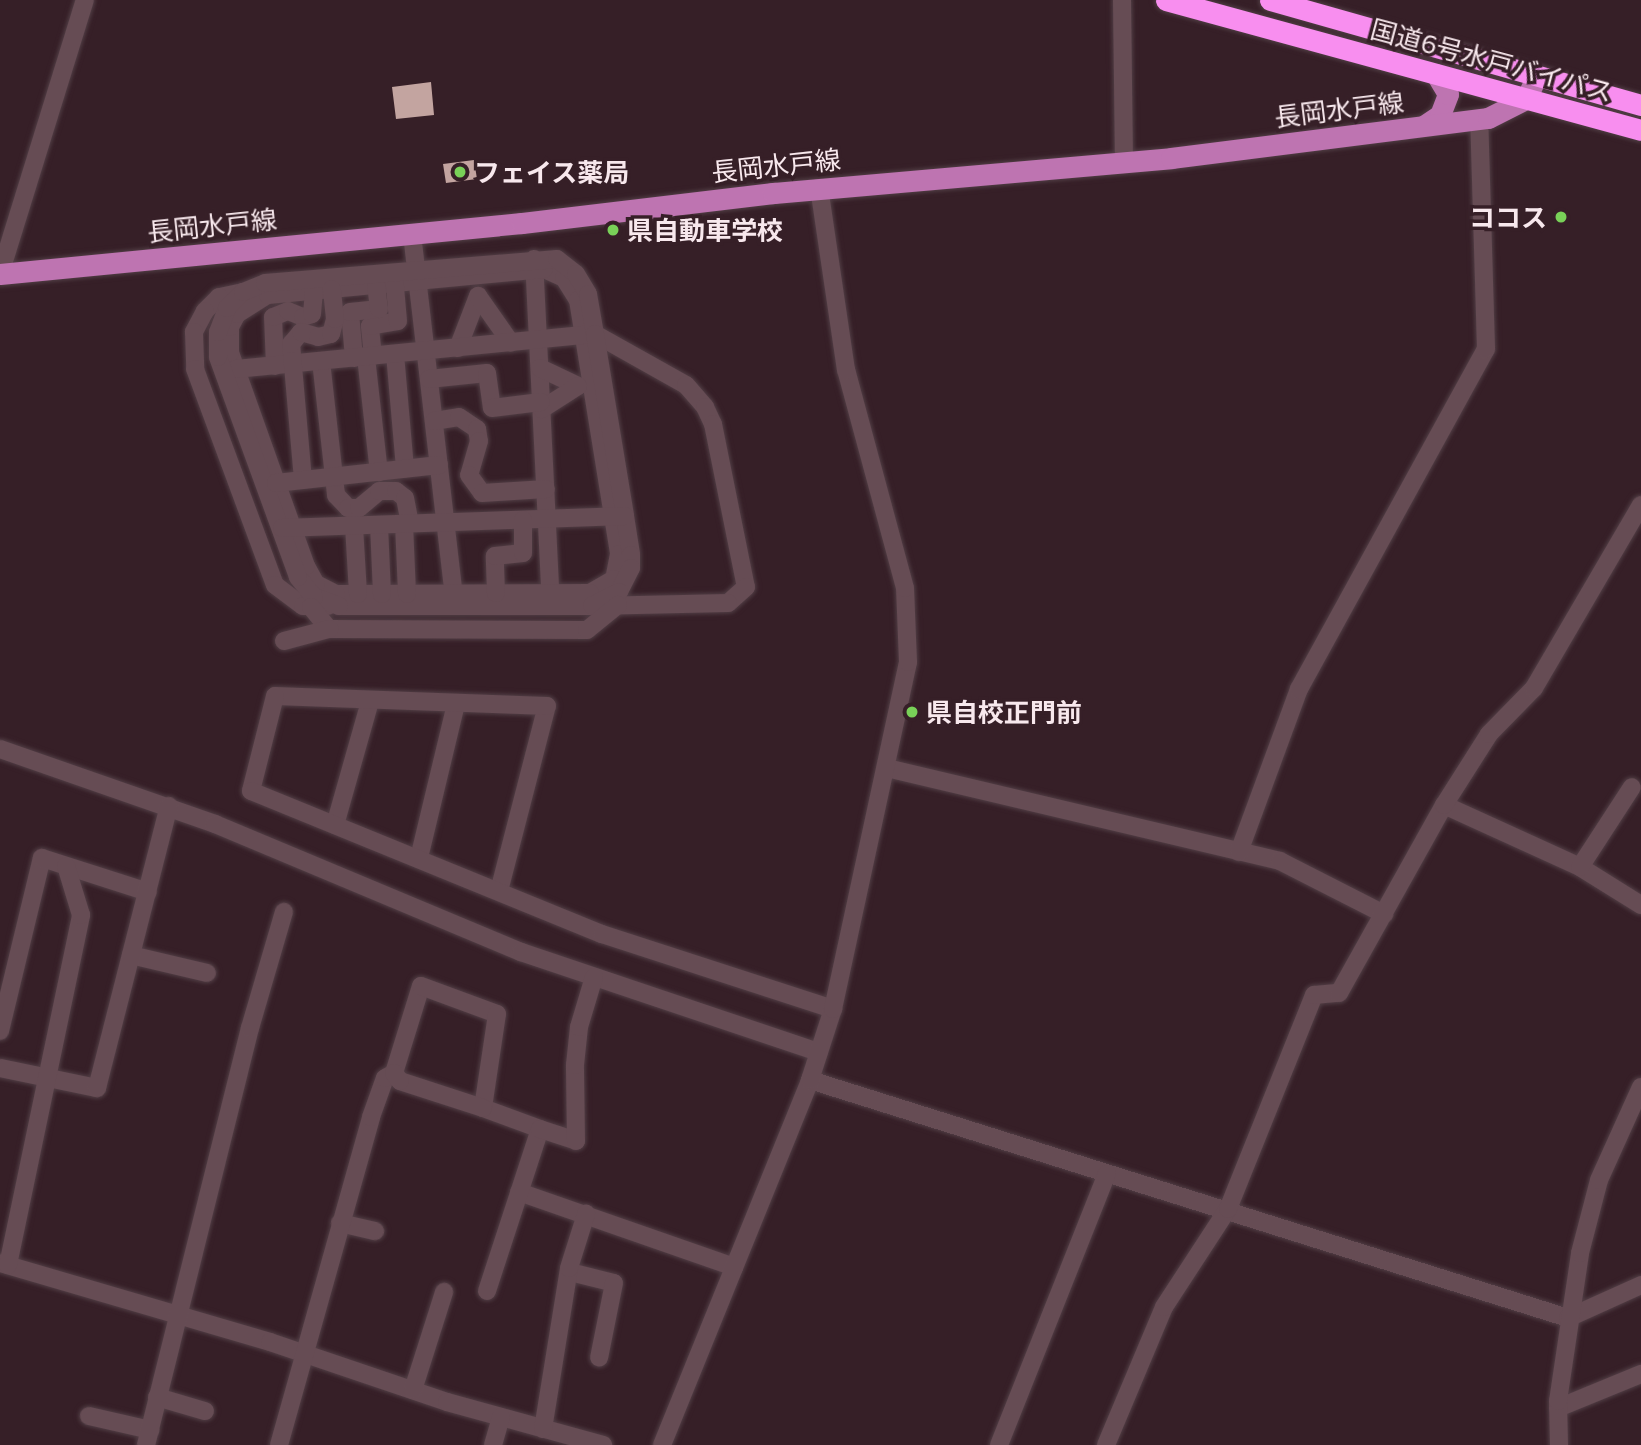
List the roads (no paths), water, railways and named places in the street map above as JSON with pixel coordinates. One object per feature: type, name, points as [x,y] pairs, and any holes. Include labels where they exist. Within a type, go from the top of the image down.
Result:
[{"type":"highway","name":"国道6号水戸バイパス","points":[[1166,0],[1641,130]]},
{"type":"highway","name":"国道6号水戸バイパス","points":[[1270,0],[1641,105]]},
{"type":"main road","points":[[1423,126],[1440,116],[1448,94],[1436,74]]},
{"type":"main road","points":[[1526,99],[1537,75]]},
{"type":"main road","name":"長岡水戸線","points":[[0,274],[412,234],[819,188],[1124,163],[1479,120],[1507,112],[1526,99]]},
{"type":"street","points":[[0,274],[85,0]]},
{"type":"street","points":[[1122,0],[1124,163]]},
{"type":"street","points":[[1238,852],[1299,690],[1486,349],[1479,120]]},
{"type":"street","points":[[662,1445],[810,1080],[833,1009],[905,689],[909,610],[846,370],[819,188]]},
{"type":"street","points":[[412,234],[455,599]]},
{"type":"street","points":[[329,629],[307,606],[275,585],[195,369],[194,332],[205,311],[219,297],[243,292],[265,283],[417,275],[535,264],[557,259],[584,284],[589,335],[619,516],[631,568],[619,592],[592,606]]},
{"type":"street","points":[[535,264],[551,599]]},
{"type":"street","points":[[339,606],[314,597],[304,587],[276,483],[236,369],[228,340],[230,327],[244,305],[268,295],[395,283],[417,275]]},
{"type":"street","points":[[364,357],[370,326],[398,321],[395,283]]},
{"type":"street","points":[[376,285],[379,309],[350,312],[364,357],[379,472]]},
{"type":"street","points":[[284,365],[294,336],[308,331],[324,337],[334,328],[332,289]]},
{"type":"street","points":[[303,480],[284,365],[273,317],[288,311],[303,317],[312,314],[314,291]]},
{"type":"street","points":[[236,369],[589,335],[686,386],[705,407],[713,424],[746,587],[728,603],[592,606],[496,593],[455,599],[407,594],[336,594],[316,584],[286,528],[218,357],[221,319],[243,292]]},
{"type":"street","points":[[458,348],[478,296],[512,343]]},
{"type":"street","points":[[395,354],[405,469]]},
{"type":"street","points":[[321,361],[336,495],[348,508],[367,504],[379,491],[396,491],[405,498],[407,594]]},
{"type":"street","points":[[429,379],[487,373],[492,408],[541,406],[578,386],[540,368]]},
{"type":"street","points":[[434,421],[459,417],[477,429],[480,441],[469,475],[482,493],[546,489]]},
{"type":"street","points":[[276,483],[439,465]]},
{"type":"street","points":[[1107,1445],[1164,1307],[1228,1209],[1314,995],[1339,993],[1444,805],[1489,734],[1534,688],[1641,505]]},
{"type":"street","points":[[286,528],[619,516]]},
{"type":"street","points":[[307,606],[455,599],[551,599],[590,593],[614,579],[619,554],[619,516]]},
{"type":"street","points":[[496,593],[495,556],[523,553],[523,520]]},
{"type":"street","points":[[379,525],[382,594]]},
{"type":"street","points":[[354,526],[358,594]]},
{"type":"street","points":[[284,641],[329,629],[587,630],[618,605]]},
{"type":"street","points":[[499,891],[547,706],[275,696],[251,791],[603,934],[833,1009]]},
{"type":"street","points":[[335,825],[370,701]]},
{"type":"street","points":[[419,858],[456,704]]},
{"type":"street","points":[[0,750],[169,806],[484,937],[818,1052]]},
{"type":"street","points":[[887,768],[1280,861],[1384,914]]},
{"type":"street","points":[[1580,867],[1632,787]]},
{"type":"street","points":[[1444,805],[1580,867],[1641,905]]},
{"type":"street","points":[[0,1068],[97,1088],[169,806]]},
{"type":"street","points":[[0,1031],[42,858],[148,892]]},
{"type":"street","points":[[66,866],[81,915],[48,1080],[4,1264],[304,1353],[501,1417],[603,1445]]},
{"type":"street","points":[[89,1416],[148,1438],[176,1314],[284,912]]},
{"type":"street","points":[[131,955],[207,973]]},
{"type":"street","points":[[394,1073],[400,1081],[576,1141],[575,1065],[579,1027],[594,977]]},
{"type":"street","points":[[279,1445],[340,1223],[384,1078],[394,1073],[421,986],[498,1014],[483,1108]]},
{"type":"street","points":[[810,1080],[1107,1174],[1228,1209],[1568,1318],[1641,1285]]},
{"type":"street","points":[[1559,1445],[1558,1408],[1568,1318],[1598,1180],[1641,1087]]},
{"type":"street","points":[[487,1291],[540,1129]]},
{"type":"street","points":[[999,1445],[1107,1174]]},
{"type":"street","points":[[519,1192],[734,1267]]},
{"type":"street","points":[[543,1429],[569,1272],[586,1214]]},
{"type":"street","points":[[340,1223],[375,1231]]},
{"type":"street","points":[[569,1272],[614,1283],[599,1358]]},
{"type":"street","points":[[413,1390],[444,1292]]},
{"type":"street","points":[[1558,1408],[1641,1374]]},
{"type":"street","points":[[157,1397],[205,1411]]},
{"type":"street","points":[[493,1445],[501,1417]]},
{"type":"place","name":"フェイス薬局","points":[[460,172]]},
{"type":"place","name":"ココス","points":[[1561,217]]},
{"type":"place","name":"県自動車学校","points":[[613,230]]},
{"type":"place","name":"県自校正門前","points":[[912,712]]}]
